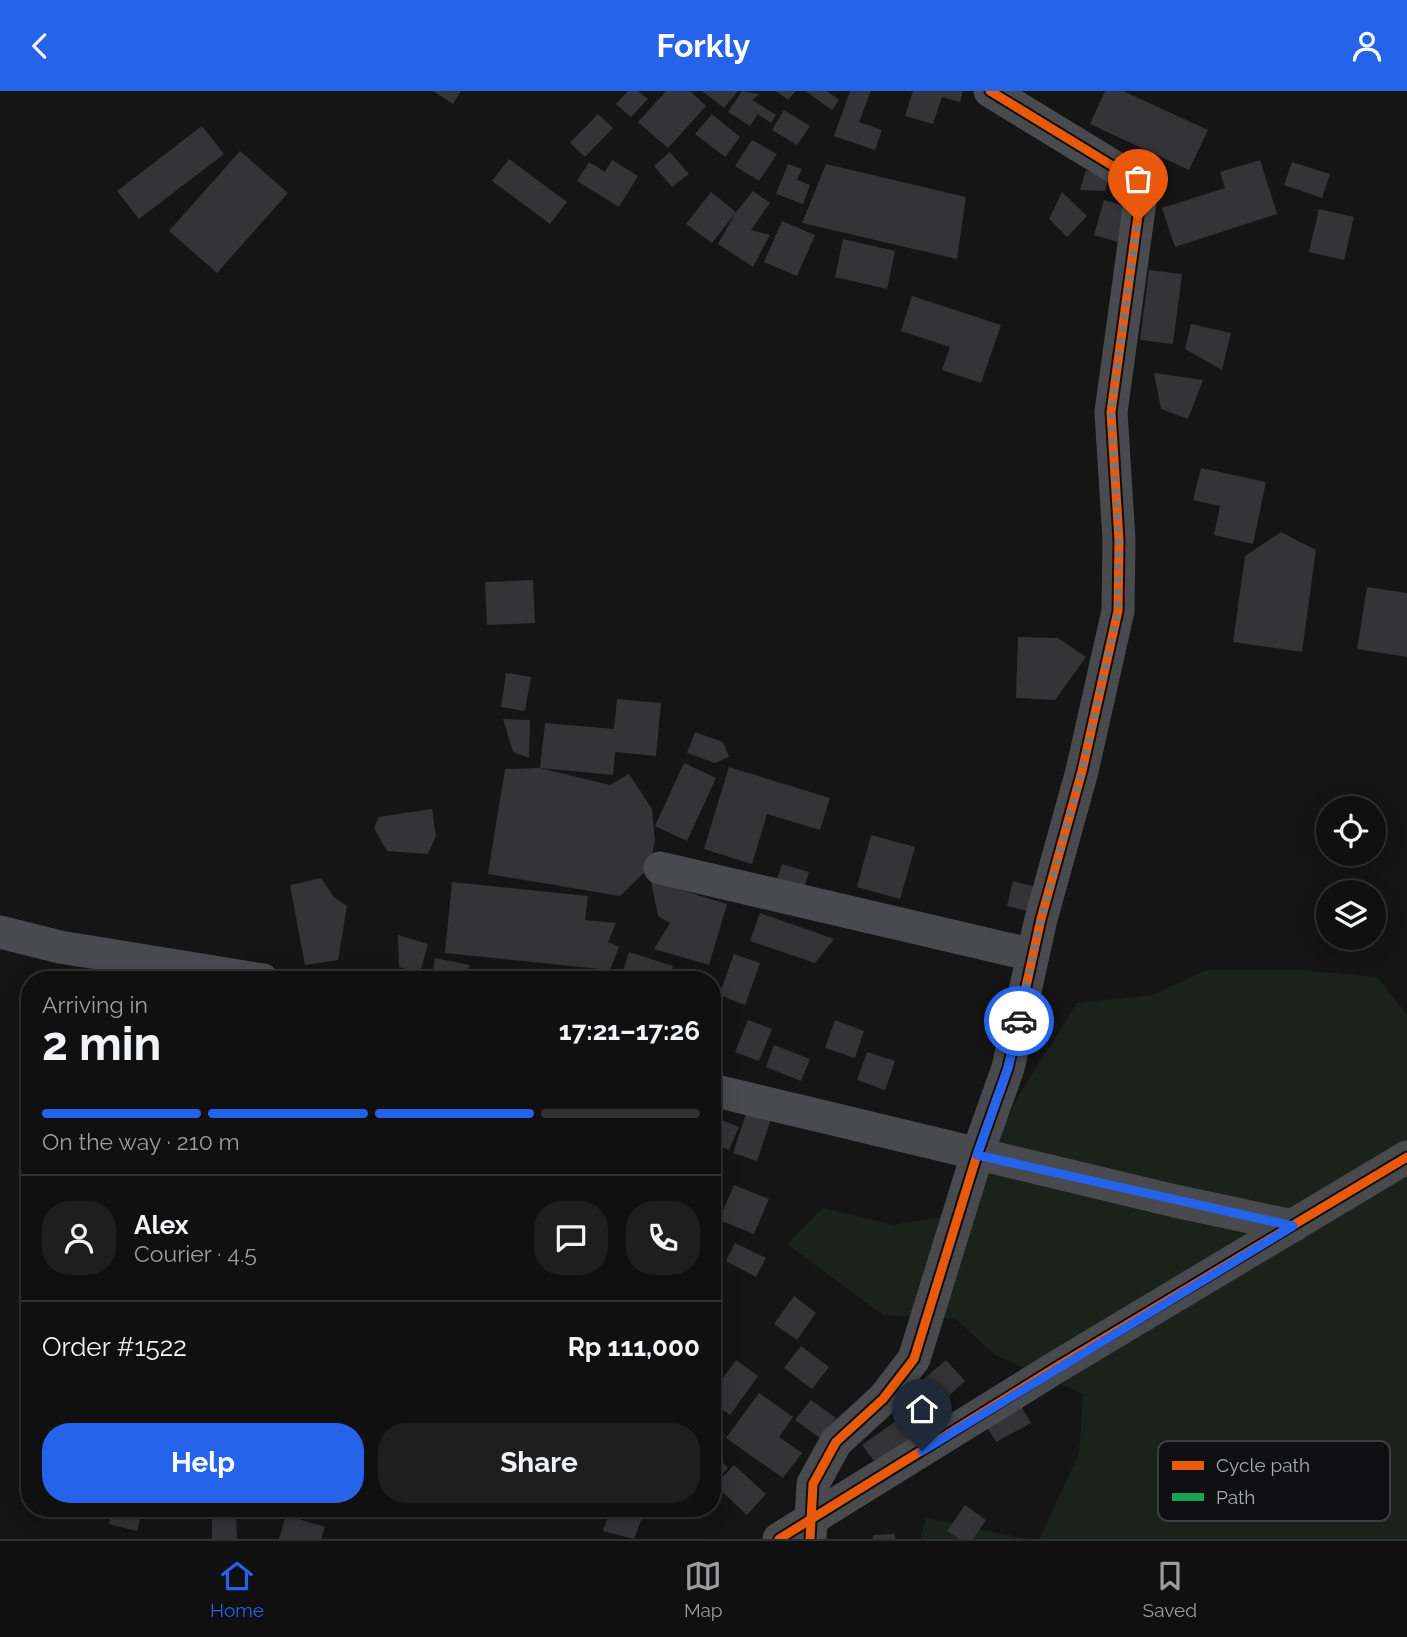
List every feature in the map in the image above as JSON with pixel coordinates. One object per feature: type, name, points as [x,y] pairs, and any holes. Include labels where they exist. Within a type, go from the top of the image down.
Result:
[{"type":"street","points":[[810,1531],[813,1484],[836,1442],[883,1399],[914,1359],[977,1155],[1008,1068],[1033,955],[1082,771],[1118,611],[1119,540],[1111,412],[1141,194],[1133,179],[990,91]]},
{"type":"street","points":[[660,868],[1033,955]]},
{"type":"street","points":[[0,932],[61,947],[208,971]]},
{"type":"street","points":[[721,1092],[977,1155],[1293,1226]]},
{"type":"street","points":[[779,1539],[810,1531],[1058,1366],[1407,1157]]},
{"type":"shaded area","points":[[1207,970],[1298,970],[1377,977],[1407,1015],[1407,1539],[1039,1539],[1079,1454],[1083,1394],[995,1355],[956,1319],[883,1315],[787,1244],[823,1208],[893,1225],[959,1214],[1021,1092],[1077,1003],[1152,995]]},
{"type":"shaded area","points":[[926,1518],[1026,1539],[920,1539]]},
{"type":"building","points":[[433,91],[461,91],[453,104]]},
{"type":"building","points":[[628,91],[638,91],[648,99],[631,117],[616,104]]},
{"type":"building","points":[[666,91],[690,91],[706,106],[668,148],[638,122]]},
{"type":"building","points":[[702,91],[738,91],[724,108]]},
{"type":"building","points":[[742,91],[760,94],[752,100],[776,115],[771,123],[758,114],[750,126],[728,112]]},
{"type":"building","points":[[776,91],[796,91],[788,100]]},
{"type":"building","points":[[805,91],[827,91],[839,100],[832,110]]},
{"type":"building","points":[[850,91],[871,91],[859,122],[882,130],[875,150],[834,136]]},
{"type":"building","points":[[913,91],[963,91],[960,102],[942,97],[933,124],[905,116]]},
{"type":"building","points":[[1105,91],[1123,91],[1208,130],[1189,170],[1090,124]]},
{"type":"building","points":[[784,110],[810,126],[797,145],[772,130]]},
{"type":"building","points":[[598,114],[613,128],[585,157],[570,143]]},
{"type":"building","points":[[712,114],[740,137],[725,157],[695,134]]},
{"type":"building","points":[[202,126],[224,154],[139,219],[117,191]]},
{"type":"building","points":[[752,140],[777,154],[759,181],[735,166]]},
{"type":"building","points":[[240,151],[288,193],[217,273],[169,231]]},
{"type":"building","points":[[670,152],[689,174],[672,187],[654,166]]},
{"type":"building","points":[[509,159],[567,202],[550,224],[492,181]]},
{"type":"building","points":[[612,160],[638,176],[619,207],[577,181],[589,162],[605,172]]},
{"type":"building","points":[[1260,160],[1277,214],[1175,247],[1162,208],[1225,188],[1220,172]]},
{"type":"building","points":[[1292,162],[1330,174],[1322,198],[1284,185]]},
{"type":"building","points":[[788,164],[802,169],[797,180],[810,185],[803,204],[776,194]]},
{"type":"building","points":[[826,164],[966,197],[957,259],[802,223]]},
{"type":"building","points":[[1086,170],[1109,178],[1105,191],[1080,190]]},
{"type":"building","points":[[753,191],[770,203],[751,230],[770,235],[753,267],[718,244],[736,212]]},
{"type":"building","points":[[711,192],[736,212],[712,243],[686,224]]},
{"type":"building","points":[[1062,192],[1087,216],[1067,237],[1049,219]]},
{"type":"building","points":[[1104,200],[1134,209],[1124,244],[1094,235]]},
{"type":"building","points":[[1319,209],[1354,217],[1344,260],[1309,252]]},
{"type":"building","points":[[782,221],[815,235],[797,276],[764,262]]},
{"type":"building","points":[[843,239],[895,251],[887,289],[835,277]]},
{"type":"building","points":[[1149,270],[1182,274],[1173,344],[1140,340]]},
{"type":"building","points":[[912,296],[1001,325],[981,383],[942,370],[950,347],[901,331]]},
{"type":"building","points":[[1191,324],[1231,333],[1222,370],[1185,349]]},
{"type":"building","points":[[1154,373],[1203,380],[1188,419],[1161,409]]},
{"type":"building","points":[[1201,468],[1266,482],[1253,544],[1214,535],[1220,506],[1193,500]]},
{"type":"building","points":[[1281,532],[1316,550],[1302,652],[1233,642],[1245,556]]},
{"type":"building","points":[[533,580],[535,623],[487,625],[485,582]]},
{"type":"building","points":[[1367,587],[1407,593],[1407,657],[1357,649]]},
{"type":"building","points":[[1018,637],[1058,638],[1086,657],[1055,700],[1016,698]]},
{"type":"building","points":[[506,673],[531,677],[525,711],[501,707]]},
{"type":"building","points":[[617,699],[661,703],[656,756],[615,752],[613,775],[540,768],[545,723],[614,729]]},
{"type":"building","points":[[503,719],[530,720],[529,758],[513,752]]},
{"type":"building","points":[[695,732],[723,742],[729,757],[715,763],[687,753]]},
{"type":"building","points":[[684,763],[716,778],[687,841],[655,826]]},
{"type":"building","points":[[729,767],[830,798],[820,830],[767,814],[752,864],[704,849]]},
{"type":"building","points":[[540,768],[610,785],[629,774],[652,809],[655,841],[649,868],[620,896],[488,874],[505,769]]},
{"type":"building","points":[[432,809],[436,836],[428,854],[387,851],[374,828],[379,817]]},
{"type":"building","points":[[871,835],[915,847],[900,899],[857,887]]},
{"type":"building","points":[[782,864],[809,872],[802,894],[775,885]]},
{"type":"building","points":[[321,878],[334,897],[347,906],[338,960],[305,965],[290,885]]},
{"type":"building","points":[[651,881],[727,904],[709,965],[654,949],[670,923],[658,916]]},
{"type":"building","points":[[1013,881],[1040,888],[1034,913],[1007,906]]},
{"type":"building","points":[[452,882],[588,896],[585,920],[616,923],[608,942],[619,947],[610,970],[445,953]]},
{"type":"building","points":[[760,913],[834,939],[815,963],[750,941]]},
{"type":"building","points":[[398,935],[428,944],[421,971],[399,967]]},
{"type":"building","points":[[629,952],[673,966],[672,971],[623,971]]},
{"type":"building","points":[[734,954],[760,963],[745,1005],[721,996]]},
{"type":"building","points":[[435,958],[470,965],[467,971],[433,971]]},
{"type":"building","points":[[748,1020],[772,1029],[759,1061],[735,1052]]},
{"type":"building","points":[[835,1020],[864,1031],[855,1058],[825,1048]]},
{"type":"building","points":[[774,1045],[810,1059],[801,1081],[766,1067]]},
{"type":"building","points":[[867,1052],[895,1061],[885,1090],[857,1080]]},
{"type":"building","points":[[749,1105],[773,1113],[757,1161],[733,1153]]},
{"type":"building","points":[[721,1120],[739,1127],[729,1150],[721,1147]]},
{"type":"building","points":[[734,1185],[769,1199],[754,1234],[721,1221]]},
{"type":"building","points":[[735,1243],[766,1258],[756,1277],[726,1261]]},
{"type":"building","points":[[794,1296],[816,1313],[797,1340],[774,1324]]},
{"type":"building","points":[[801,1346],[829,1367],[812,1389],[784,1368]]},
{"type":"building","points":[[736,1360],[758,1376],[730,1415],[721,1408],[721,1381]]},
{"type":"building","points":[[946,1360],[965,1381],[933,1410],[913,1388]]},
{"type":"building","points":[[759,1393],[793,1417],[779,1437],[802,1453],[783,1478],[726,1438]]},
{"type":"building","points":[[1017,1399],[1031,1423],[996,1442],[982,1419]]},
{"type":"building","points":[[811,1400],[836,1418],[820,1438],[795,1420]]},
{"type":"building","points":[[903,1416],[921,1442],[881,1470],[862,1445]]},
{"type":"building","points":[[721,1461],[728,1468],[721,1475]]},
{"type":"building","points":[[734,1465],[766,1494],[747,1515],[721,1491],[721,1479]]},
{"type":"building","points":[[965,1505],[986,1520],[973,1539],[959,1539],[947,1531]]},
{"type":"building","points":[[111,1517],[141,1517],[137,1531],[109,1524]]},
{"type":"building","points":[[212,1517],[236,1517],[237,1539],[212,1539]]},
{"type":"building","points":[[285,1517],[325,1527],[321,1539],[279,1539]]},
{"type":"building","points":[[608,1517],[642,1517],[634,1539],[603,1531]]},
{"type":"building","points":[[895,1534],[895,1539],[873,1539],[873,1535]]},
{"type":"marked path","points":[[977,1155],[1293,1226]]},
{"type":"cycle path","points":[[810,1539],[813,1484],[836,1442],[883,1399],[914,1359],[977,1155],[1008,1068],[1041,919],[1082,771],[1118,611],[1119,540],[1111,412],[1141,194],[1134,179],[990,91]]},
{"type":"cycle path","points":[[779,1539],[1058,1366],[1407,1157]]},
{"type":"way so far","points":[[1019,1021],[1041,919],[1082,771],[1118,611],[1119,540],[1111,412],[1138,221]]},
{"type":"route","points":[[922,1451],[1058,1366],[1293,1226],[1175,1202],[977,1155],[1008,1068],[1019,1021]]}]
